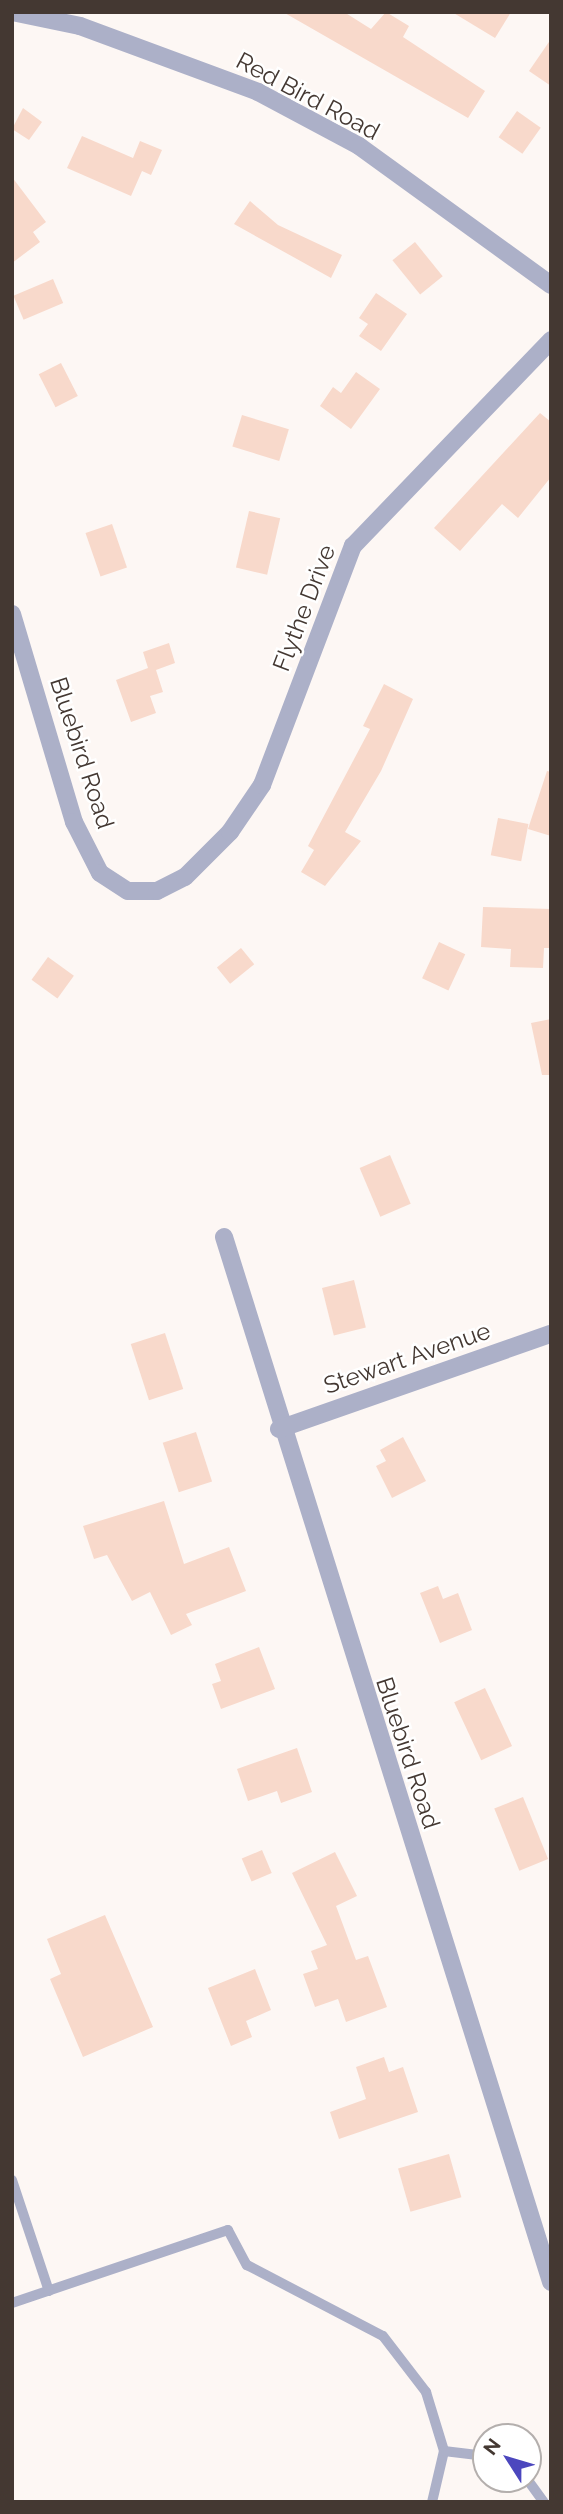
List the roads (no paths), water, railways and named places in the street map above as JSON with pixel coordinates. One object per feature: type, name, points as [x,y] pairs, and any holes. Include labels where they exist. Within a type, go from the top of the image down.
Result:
[{"type":"street","name":"Red Bird Road","points":[[12,12],[80,26],[258,92],[359,146],[551,285]]},
{"type":"street","name":"Flythe Drive","points":[[128,891],[157,891],[186,877],[230,832],[262,785],[353,546],[551,340]]},
{"type":"street","name":"Bluebird Road","points":[[12,614],[74,822],[100,873],[128,891]]},
{"type":"street","name":"Bluebird Road","points":[[225,1237],[279,1429],[551,2282]]},
{"type":"street","name":"Stewart Avenue","points":[[279,1429],[551,1334]]},
{"type":"lane","points":[[12,2180],[49,2291]]},
{"type":"lane","points":[[12,2304],[228,2231],[247,2265],[383,2336],[426,2392],[444,2451],[432,2502]]},
{"type":"lane","points":[[444,2451],[472,2454]]}]
